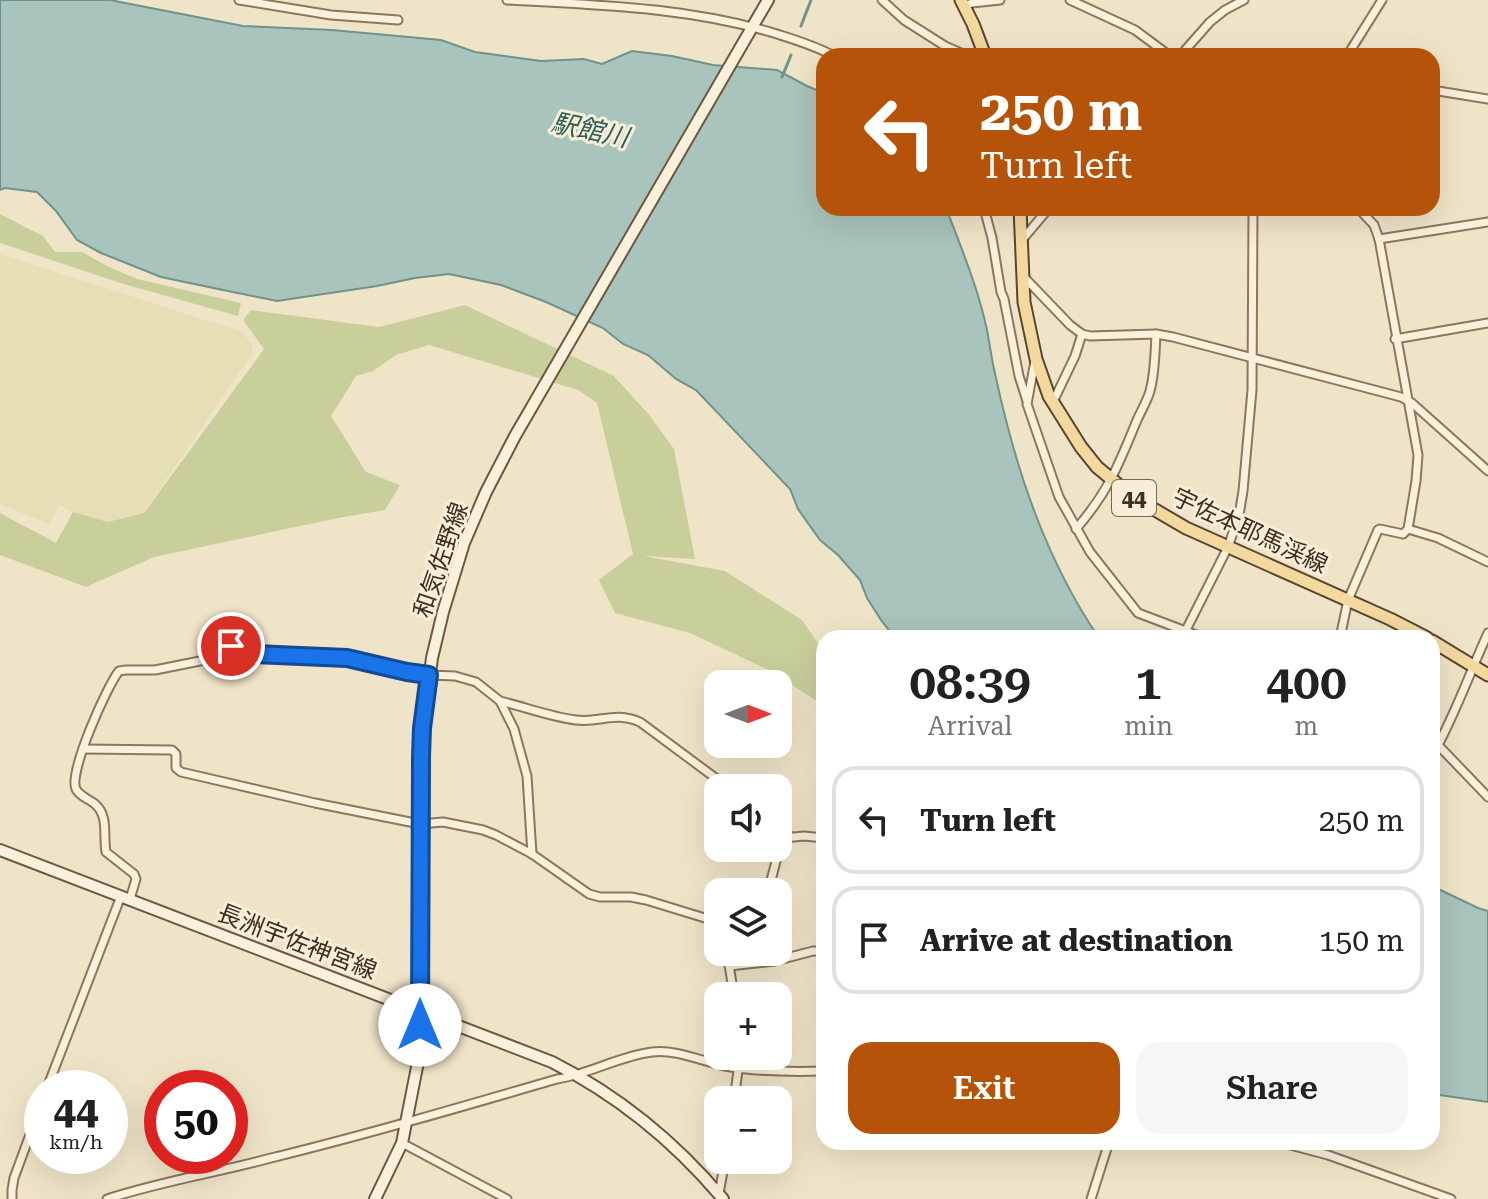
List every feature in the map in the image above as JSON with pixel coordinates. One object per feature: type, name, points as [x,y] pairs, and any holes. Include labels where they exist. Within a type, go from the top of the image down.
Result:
[{"type":"main road","name":"和気佐野線","points":[[375,1199],[402,1143],[418,1062],[421,743],[429,675],[446,601],[474,518],[515,436],[768,0]]},
{"type":"main road","points":[[962,3],[982,48]]},
{"type":"main road","name":"宇佐本耶馬渓線","points":[[1020,216],[1026,317],[1042,380],[1081,447],[1112,480],[1148,507],[1228,547],[1412,630]]},
{"type":"main road","name":"宇佐本耶馬渓線","points":[[1440,645],[1488,675]]},
{"type":"main road","name":"長洲宇佐神宮線","points":[[0,850],[531,1053],[599,1089],[647,1124],[686,1159],[721,1197]]},
{"type":"street","points":[[239,0],[331,15],[398,20]]},
{"type":"street","points":[[507,0],[647,9],[794,39],[816,48]]},
{"type":"street","points":[[882,0],[904,20],[950,48]]},
{"type":"street","points":[[962,3],[1000,0]]},
{"type":"street","points":[[1070,0],[1129,26],[1161,48]]},
{"type":"street","points":[[1187,48],[1210,22],[1244,0]]},
{"type":"street","points":[[1352,48],[1382,0]]},
{"type":"street","points":[[1440,91],[1488,97]]},
{"type":"street","points":[[986,216],[1019,376],[1054,485],[1076,529],[1104,572],[1138,613],[1186,630],[1228,547],[1243,491],[1253,357],[1253,216]]},
{"type":"street","points":[[1022,240],[1042,216]]},
{"type":"street","points":[[1342,630],[1348,600],[1378,530],[1403,534],[1408,529],[1418,455],[1379,239],[1376,229],[1365,216]]},
{"type":"street","points":[[1379,239],[1488,222]]},
{"type":"street","points":[[1023,276],[1082,334],[1156,334],[1195,341],[1396,395],[1407,400],[1488,471]]},
{"type":"street","points":[[1395,339],[1488,323]]},
{"type":"street","points":[[1053,402],[1071,366],[1082,334]]},
{"type":"street","points":[[1076,529],[1112,480],[1149,394],[1156,334]]},
{"type":"street","points":[[1027,404],[1036,359]]},
{"type":"street","points":[[1408,529],[1438,538],[1488,562]]},
{"type":"street","points":[[1440,736],[1450,723],[1488,633]]},
{"type":"street","points":[[54,1070],[136,879],[106,852],[101,810],[77,792],[74,785],[95,717],[119,671],[155,670],[200,661],[219,656],[231,646],[254,654],[347,658],[407,672],[467,678],[500,701],[576,720],[614,716],[640,722],[710,774]]},
{"type":"street","points":[[500,701],[514,729],[525,767],[532,854]]},
{"type":"street","points":[[1440,748],[1488,797]]},
{"type":"street","points":[[83,749],[172,750],[176,754],[176,768],[181,772],[420,824],[443,822],[483,830],[532,854],[589,894],[646,900],[704,918]]},
{"type":"street","points":[[792,836],[816,838]]},
{"type":"street","points":[[792,957],[816,951]]},
{"type":"street","points":[[729,966],[732,982]]},
{"type":"street","points":[[107,1199],[577,1076],[620,1059],[653,1052],[704,1060]]},
{"type":"street","points":[[767,1070],[816,1071]]},
{"type":"street","points":[[402,1143],[507,1199]]},
{"type":"street","points":[[1091,1199],[1106,1150]]},
{"type":"street","points":[[1309,1150],[1451,1199]]},
{"type":"street","points":[[12,1199],[14,1178],[24,1151]]},
{"type":"street","points":[[721,1197],[723,1174]]},
{"type":"shaded area","points":[[0,254],[240,330],[252,344],[253,353],[143,513],[108,522],[59,505],[49,524],[0,504]]},
{"type":"green space","points":[[0,214],[43,236],[55,252],[82,252],[137,279],[241,303],[238,316],[120,283],[0,243]]},
{"type":"green space","points":[[465,305],[614,376],[650,416],[674,449],[695,559],[644,556],[725,571],[802,620],[816,640],[816,701],[792,685],[792,670],[769,670],[690,633],[615,613],[599,580],[633,554],[597,403],[578,390],[429,345],[396,355],[373,371],[356,376],[331,416],[366,472],[400,485],[385,510],[154,557],[86,587],[0,555],[0,513],[56,543],[73,512],[108,522],[144,513],[264,349],[243,320],[251,310],[379,327]]},
{"type":"water","name":"駅館川","points":[[0,0],[110,0],[243,26],[441,40],[475,52],[541,61],[584,59],[602,64],[632,51],[713,65],[777,70],[816,90],[816,216],[949,216],[979,299],[1023,480],[1048,546],[1094,630],[889,630],[867,598],[860,580],[820,540],[798,509],[790,489],[696,390],[676,379],[648,355],[623,344],[603,328],[546,302],[501,285],[449,274],[277,301],[161,277],[101,253],[77,240],[56,211],[37,192],[0,190]]},
{"type":"water","points":[[1440,890],[1488,911],[1488,1102],[1440,1095]]},
{"type":"waterway","points":[[801,26],[811,0]]},
{"type":"waterway","points":[[782,77],[791,55]]},
{"type":"route","points":[[231,646],[254,654],[363,660],[382,667],[429,675],[421,757],[420,1025]]}]
